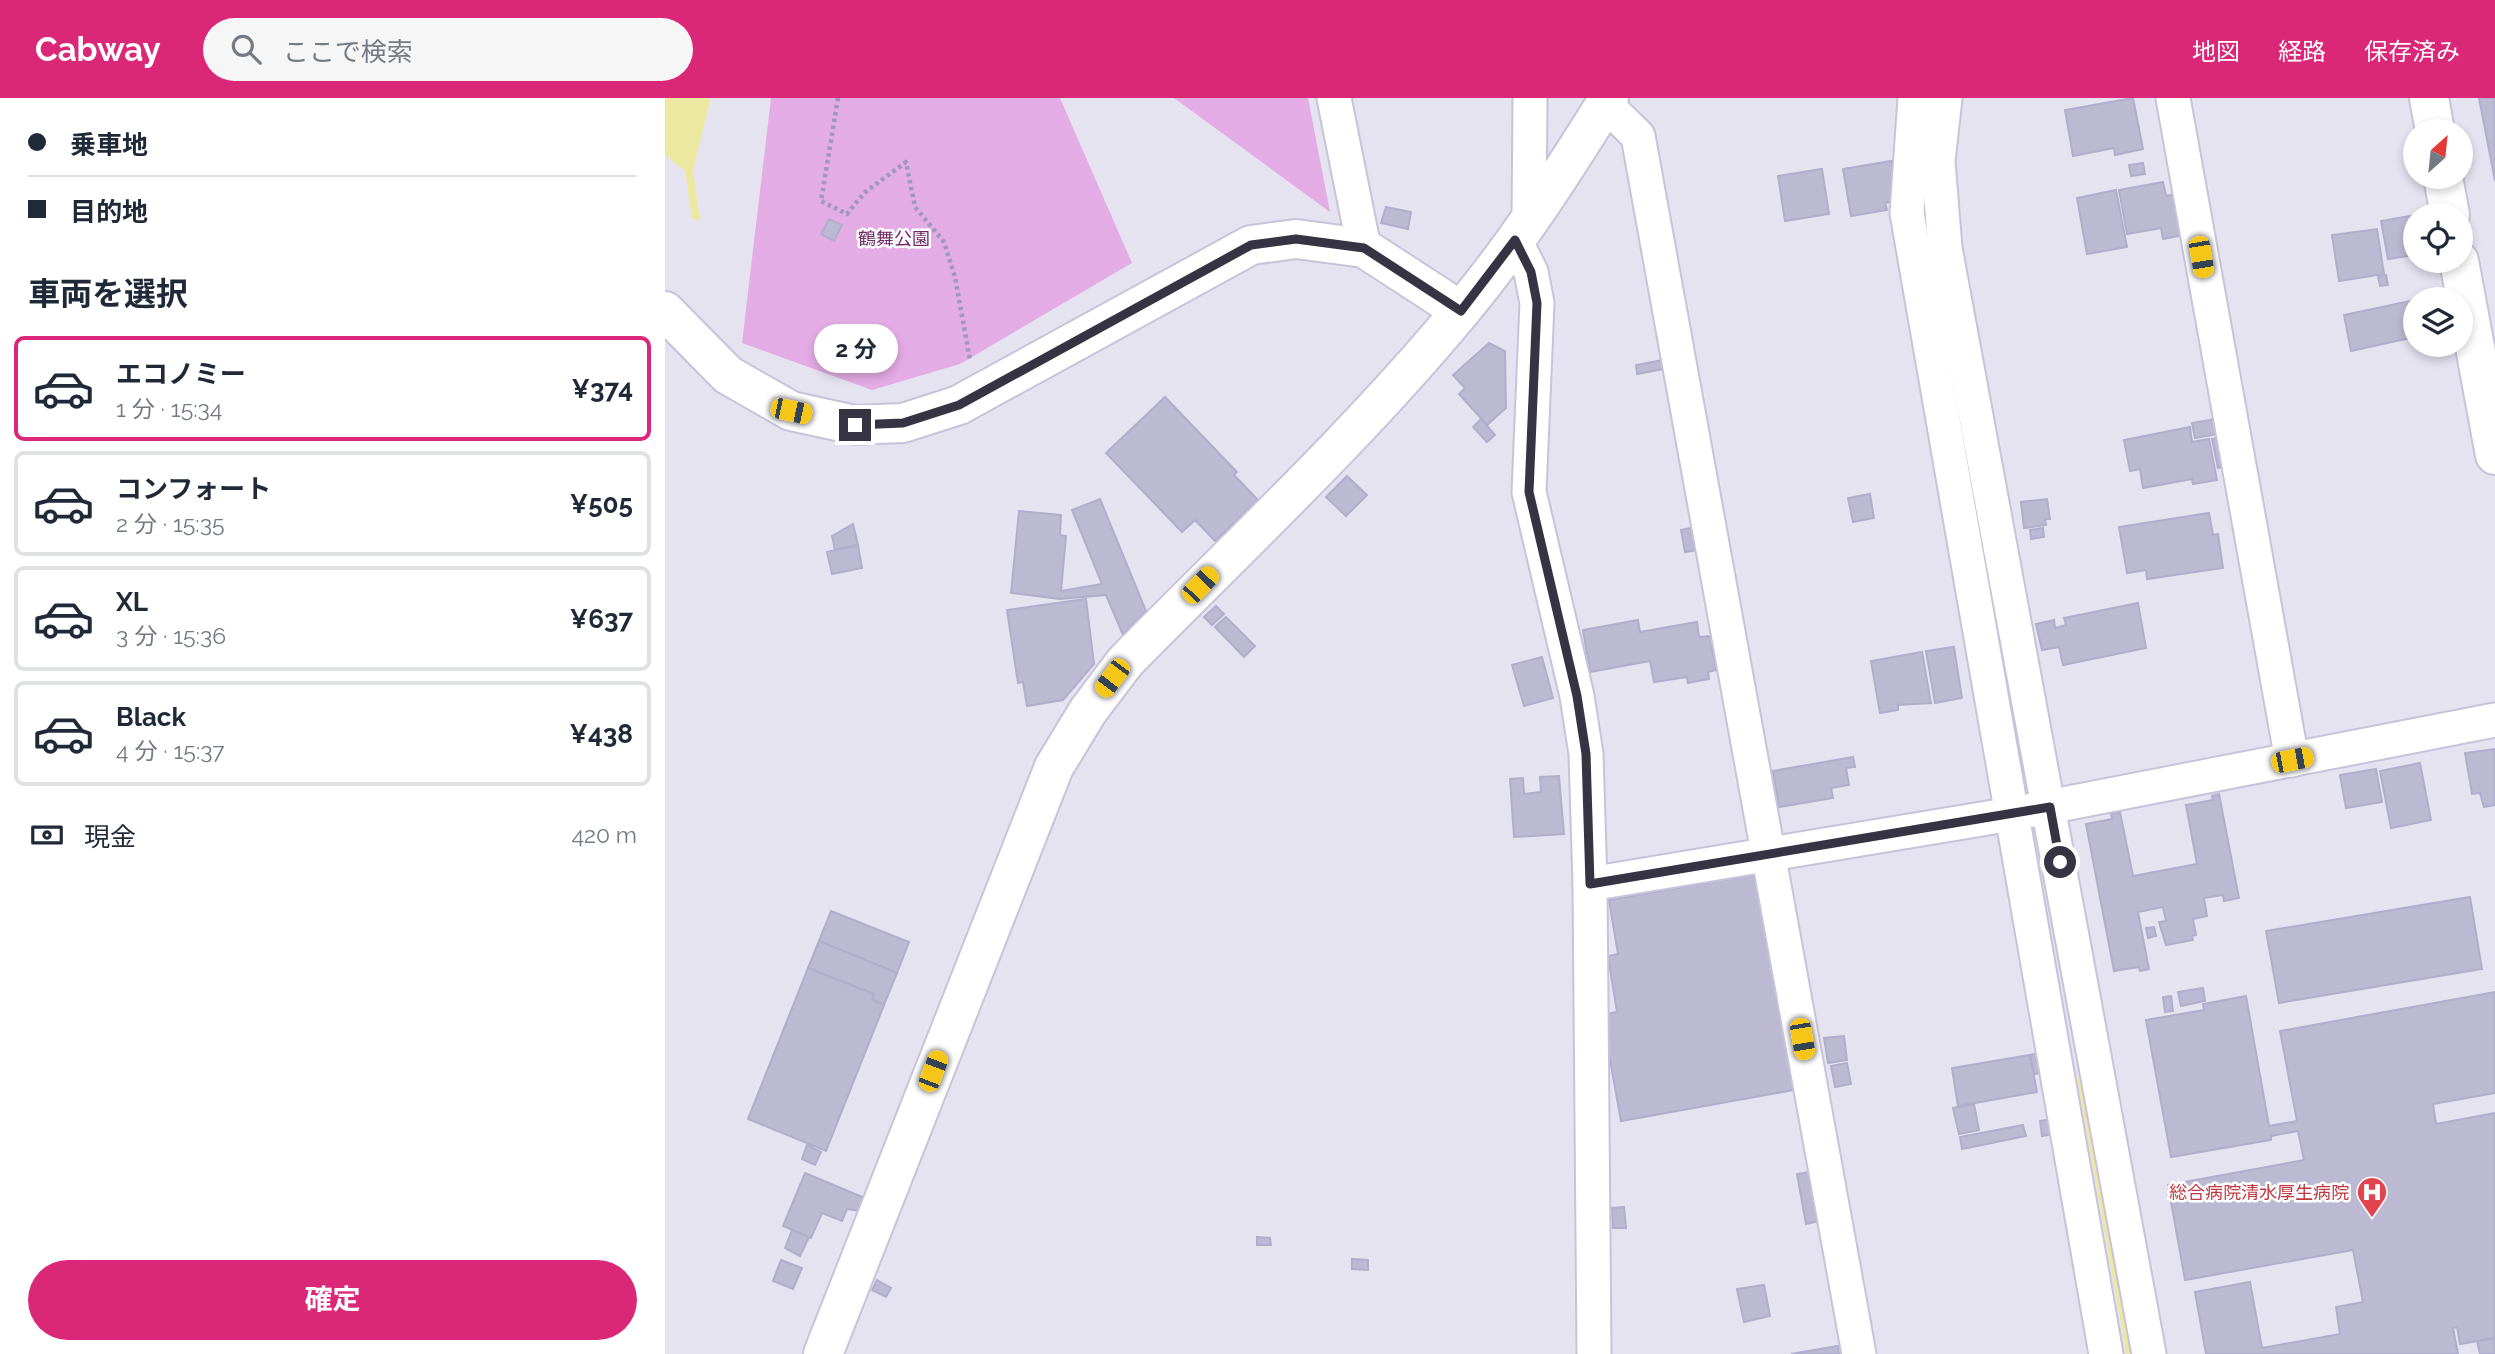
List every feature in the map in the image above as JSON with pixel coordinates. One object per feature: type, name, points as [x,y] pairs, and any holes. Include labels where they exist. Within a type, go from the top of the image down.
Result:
[{"type":"street","points":[[1334,98],[1364,248]]},
{"type":"street","points":[[1530,98],[1522,231],[1537,303],[1529,492],[1577,696],[1586,754],[1590,884],[1594,1354]]},
{"type":"street","points":[[1915,98],[1907,213],[2106,1354]]},
{"type":"street","points":[[1945,98],[1938,161],[1945,248],[2149,1354]]},
{"type":"street","points":[[2173,98],[2292,760]]},
{"type":"street","points":[[2428,98],[2432,119]]},
{"type":"street","points":[[823,1354],[1054,767],[1074,733],[1125,662],[1388,394],[1461,311],[1522,231],[1607,101],[1638,136],[1859,1354]]},
{"type":"street","points":[[665,311],[729,375],[791,411],[855,425],[903,423],[959,405],[1251,245],[1296,239],[1364,248],[1461,311]]},
{"type":"street","points":[[2461,273],[2495,455]]},
{"type":"street","points":[[1590,884],[2012,814],[2495,720]]},
{"type":"path","points":[[838,98],[821,201],[847,214],[864,193],[906,162],[915,207],[944,242],[955,277],[978,395]]},
{"type":"green space","name":"鶴舞公園","points":[[771,98],[1060,98],[1132,263],[960,364],[872,390],[742,343]]},
{"type":"green space","points":[[1174,98],[1308,98],[1330,212]]},
{"type":"shaded area","points":[[665,98],[708,98],[710,101],[693,170],[700,221],[692,218],[685,171],[665,155]]},
{"type":"building","points":[[2133,98],[2143,149],[2115,155],[2114,148],[2073,156],[2065,110]]},
{"type":"building","points":[[2479,98],[2495,98],[2495,181]]},
{"type":"building","points":[[1891,161],[1898,200],[1885,203],[1887,210],[1851,216],[1843,169]]},
{"type":"building","points":[[2143,163],[2145,174],[2131,176],[2129,165]]},
{"type":"building","points":[[1822,169],[1829,214],[1785,221],[1778,176]]},
{"type":"building","points":[[2163,182],[2166,196],[2177,194],[2184,235],[2163,239],[2161,228],[2127,234],[2119,190]]},
{"type":"building","points":[[2116,190],[2127,247],[2087,254],[2077,198]]},
{"type":"building","points":[[1386,207],[1411,212],[1408,229],[1381,223]]},
{"type":"building","points":[[2403,217],[2403,257],[2388,259],[2381,221]]},
{"type":"building","points":[[829,219],[842,225],[834,241],[821,234]]},
{"type":"building","points":[[2377,229],[2384,274],[2339,281],[2332,235]]},
{"type":"building","points":[[2386,275],[2388,285],[2380,286],[2378,276]]},
{"type":"building","points":[[2403,303],[2403,340],[2351,351],[2344,315]]},
{"type":"building","points":[[1489,343],[1505,351],[1506,408],[1487,425],[1459,394],[1465,388],[1453,375]]},
{"type":"building","points":[[1663,360],[1664,369],[1637,374],[1636,365]]},
{"type":"building","points":[[1165,397],[1237,472],[1234,475],[1258,500],[1215,541],[1195,520],[1182,532],[1106,453]]},
{"type":"building","points":[[1481,419],[1495,435],[1487,442],[1473,427]]},
{"type":"building","points":[[2216,419],[2218,434],[2195,438],[2192,423]]},
{"type":"building","points":[[2190,427],[2192,442],[2209,439],[2217,480],[2193,484],[2192,479],[2143,488],[2140,469],[2130,471],[2124,440]]},
{"type":"building","points":[[2222,437],[2228,466],[2218,468],[2212,439]]},
{"type":"building","points":[[1347,476],[1367,495],[1346,516],[1326,497]]},
{"type":"building","points":[[1870,494],[1874,518],[1853,522],[1848,498]]},
{"type":"building","points":[[1100,499],[1146,611],[1123,635],[1106,595],[1060,599],[1011,593],[1019,511],[1061,515],[1060,535],[1066,536],[1061,591],[1102,584],[1072,510]]},
{"type":"building","points":[[2047,499],[2050,519],[2045,519],[2046,525],[2024,528],[2021,502]]},
{"type":"building","points":[[2209,513],[2213,535],[2218,534],[2223,568],[2147,579],[2146,570],[2127,573],[2119,527]]},
{"type":"building","points":[[853,524],[858,545],[835,550],[832,536]]},
{"type":"building","points":[[1695,527],[1699,550],[1685,552],[1681,530]]},
{"type":"building","points":[[2043,528],[2044,537],[2031,539],[2030,530]]},
{"type":"building","points":[[858,545],[862,568],[832,574],[827,552]]},
{"type":"building","points":[[1086,599],[1094,664],[1063,700],[1027,706],[1023,682],[1018,683],[1007,610]]},
{"type":"building","points":[[2138,603],[2146,648],[2063,665],[2059,647],[2042,650],[2036,624],[2054,620],[2055,628],[2066,625],[2064,618]]},
{"type":"building","points":[[1216,606],[1224,614],[1212,625],[1204,617]]},
{"type":"building","points":[[1226,617],[1255,646],[1244,657],[1215,627]]},
{"type":"building","points":[[1638,620],[1640,632],[1697,622],[1699,637],[1710,636],[1716,670],[1708,672],[1709,679],[1688,683],[1687,677],[1654,682],[1650,661],[1590,672],[1583,630]]},
{"type":"building","points":[[1954,647],[1962,698],[1935,703],[1926,651]]},
{"type":"building","points":[[1922,652],[1931,703],[1898,705],[1898,710],[1880,713],[1871,661]]},
{"type":"building","points":[[1542,657],[1553,698],[1524,706],[1512,665]]},
{"type":"building","points":[[2495,749],[2495,805],[2484,807],[2480,793],[2472,794],[2465,753]]},
{"type":"building","points":[[1853,757],[1855,767],[1846,768],[1849,785],[1831,788],[1833,798],[1779,807],[1773,771]]},
{"type":"building","points":[[2420,763],[2431,820],[2391,828],[2380,771]]},
{"type":"building","points":[[2376,769],[2382,802],[2346,808],[2340,775]]},
{"type":"building","points":[[1559,776],[1564,834],[1514,837],[1510,779],[1523,778],[1524,794],[1541,792],[1540,777]]},
{"type":"building","points":[[2219,794],[2239,898],[2224,901],[2223,895],[2204,898],[2207,916],[2193,919],[2196,935],[2192,936],[2193,940],[2166,945],[2159,922],[2166,921],[2163,907],[2138,912],[2149,969],[2140,971],[2139,967],[2114,971],[2086,824],[2112,819],[2111,814],[2120,812],[2133,876],[2197,864],[2186,805],[2213,800],[2212,796]]},
{"type":"building","points":[[1756,874],[1794,1090],[1621,1121],[1602,1015],[1617,1012],[1608,956],[1618,954],[1609,900]]},
{"type":"building","points":[[2470,897],[2482,969],[2279,1003],[2266,931]]},
{"type":"building","points":[[831,911],[909,942],[897,973],[819,941]]},
{"type":"building","points":[[2154,927],[2156,936],[2148,938],[2146,928]]},
{"type":"building","points":[[819,941],[897,973],[884,1005],[872,1000],[874,994],[808,968]]},
{"type":"building","points":[[808,968],[874,994],[872,1000],[884,1005],[826,1151],[748,1119]]},
{"type":"building","points":[[2203,988],[2205,1001],[2181,1006],[2178,992]]},
{"type":"building","points":[[2495,992],[2495,1093],[2433,1104],[2436,1124],[2495,1113],[2495,1338],[2460,1344],[2457,1327],[2453,1328],[2458,1354],[2206,1354],[2195,1292],[2250,1282],[2262,1348],[2340,1334],[2336,1307],[2363,1302],[2353,1250],[2185,1280],[2168,1185],[2304,1160],[2298,1131],[2271,1136],[2271,1140],[2171,1157],[2146,1020],[2204,1010],[2203,1004],[2246,996],[2269,1126],[2297,1121],[2280,1031]]},
{"type":"building","points":[[2171,996],[2173,1011],[2165,1012],[2163,997]]},
{"type":"building","points":[[1844,1036],[1847,1060],[1828,1063],[1824,1038]]},
{"type":"building","points":[[2048,1051],[2052,1071],[2034,1074],[2030,1055]]},
{"type":"building","points":[[2030,1055],[2037,1092],[1958,1106],[1952,1068]]},
{"type":"building","points":[[1847,1063],[1851,1084],[1835,1087],[1831,1066]]},
{"type":"building","points":[[1974,1104],[1979,1130],[1959,1134],[1953,1108]]},
{"type":"building","points":[[2057,1118],[2060,1133],[2042,1136],[2040,1121]]},
{"type":"building","points":[[2023,1125],[2026,1136],[1962,1149],[1960,1137]]},
{"type":"building","points":[[807,1145],[821,1152],[815,1165],[802,1159]]},
{"type":"building","points":[[1810,1172],[1819,1221],[1806,1224],[1797,1174]]},
{"type":"building","points":[[805,1173],[865,1198],[860,1211],[847,1209],[842,1221],[822,1213],[811,1238],[783,1226]]},
{"type":"building","points":[[1624,1207],[1626,1228],[1613,1228],[1612,1208]]},
{"type":"building","points":[[792,1230],[809,1237],[800,1256],[785,1248]]},
{"type":"building","points":[[1257,1237],[1270,1238],[1271,1245],[1257,1245]]},
{"type":"building","points":[[1352,1259],[1368,1260],[1368,1270],[1352,1269]]},
{"type":"building","points":[[781,1260],[802,1268],[793,1289],[773,1281]]},
{"type":"building","points":[[877,1280],[891,1288],[886,1297],[872,1290]]},
{"type":"building","points":[[1764,1285],[1770,1316],[1744,1322],[1737,1289]]},
{"type":"building","points":[[2495,1338],[2495,1354],[2480,1354],[2477,1341]]},
{"type":"building","points":[[1838,1346],[1839,1354],[1791,1354]]},
{"type":"waterway","points":[[2082,1080],[2131,1354]]},
{"type":"place","name":"総合病院清水厚生病院","points":[[2372,1219]]},
{"type":"route","points":[[855,425],[903,423],[959,405],[1251,245],[1296,239],[1364,248],[1461,311],[1515,240],[1531,272],[1537,303],[1529,492],[1577,696],[1586,754],[1590,884],[1770,856],[2050,807],[2060,862]]}]
